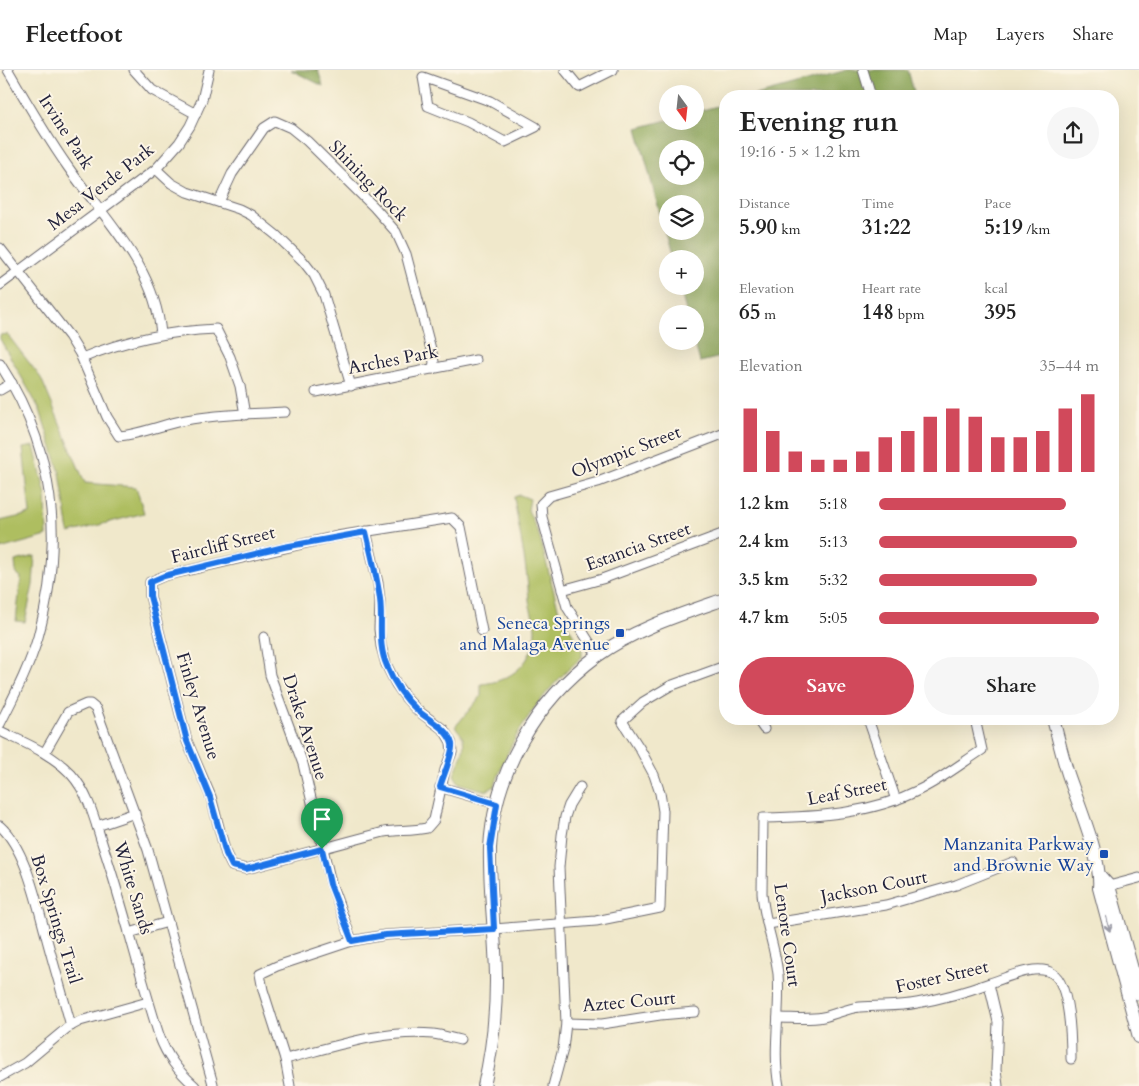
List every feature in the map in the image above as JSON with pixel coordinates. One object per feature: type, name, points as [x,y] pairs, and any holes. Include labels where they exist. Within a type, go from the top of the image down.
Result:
[{"type":"street","name":"Irvine Park","points":[[8,70],[54,148],[101,210],[146,276],[159,316],[161,334]]},
{"type":"street","points":[[134,70],[152,90],[196,114]]},
{"type":"street","name":"Mesa Verde Park","points":[[0,285],[156,169],[179,143],[196,114],[202,100],[209,70]]},
{"type":"street","points":[[565,70],[579,87],[613,70]]},
{"type":"street","points":[[863,70],[869,90]]},
{"type":"street","points":[[423,74],[490,101],[536,127],[505,142],[468,122],[428,106],[423,74]]},
{"type":"street","name":"Shining Rock","points":[[219,202],[232,174],[264,128],[275,121],[291,128],[374,207],[396,232],[406,254],[412,274],[434,362],[433,369]]},
{"type":"street","points":[[156,169],[171,183],[187,192],[240,209],[263,223],[303,261],[314,275],[324,294],[351,386]]},
{"type":"street","points":[[0,248],[69,336],[82,358],[107,417],[119,436],[134,435],[186,420],[285,412]]},
{"type":"street","points":[[82,358],[103,349],[161,334],[216,329],[230,357],[240,386],[245,415]]},
{"type":"street","name":"Arches Park","points":[[316,392],[476,360]]},
{"type":"street","points":[[0,364],[28,413],[44,461],[50,490],[52,520],[52,563],[48,592],[37,639],[28,664],[0,724]]},
{"type":"street","points":[[0,390],[12,383]]},
{"type":"street","name":"Olympic Street","points":[[562,590],[542,517],[541,504],[549,496],[598,482],[719,435]]},
{"type":"street","name":"Faircliff Street","points":[[150,582],[164,576],[284,547],[452,518],[461,527],[482,632]]},
{"type":"street","points":[[322,849],[384,832],[427,828],[434,820],[440,787],[452,752],[451,742],[444,730],[417,710],[406,698],[396,684],[386,664],[381,646],[378,584],[366,532]]},
{"type":"street","name":"Estancia Street","points":[[562,590],[602,579],[719,535]]},
{"type":"street","name":"Finley Avenue","points":[[150,582],[150,596],[187,741],[210,797],[226,854],[232,866],[246,869],[322,849]]},
{"type":"street","points":[[562,590],[572,615],[598,656]]},
{"type":"street","points":[[484,1086],[493,1044],[496,1009],[490,848],[497,804],[511,762],[526,734],[546,706],[566,682],[598,656],[645,630],[719,601]]},
{"type":"street","name":"Drake Avenue","points":[[264,637],[270,675],[303,764],[330,884],[352,941]]},
{"type":"street","points":[[290,1086],[285,1059],[263,990],[260,974],[277,966],[352,941],[385,935],[596,921],[660,908],[663,811],[660,793],[654,775],[622,721],[644,702],[670,686],[719,668]]},
{"type":"street","points":[[45,752],[68,712],[86,704],[93,706],[99,714],[148,850],[212,1086]]},
{"type":"street","points":[[761,725],[764,730]]},
{"type":"street","points":[[870,725],[896,800]]},
{"type":"street","name":"Leaf Street","points":[[763,818],[839,814],[871,808],[896,800],[935,781],[982,750],[976,725]]},
{"type":"street","points":[[1055,725],[1067,771],[1139,994]]},
{"type":"street","name":"White Sands","points":[[0,731],[45,752],[65,768],[78,784],[97,826],[148,1002],[164,1050],[176,1068],[195,1086]]},
{"type":"street","points":[[440,787],[497,804]]},
{"type":"street","points":[[553,1086],[566,1022],[559,867],[565,817],[580,787]]},
{"type":"street","points":[[97,826],[135,813]]},
{"type":"street","name":"Lenore Court","points":[[763,818],[762,894],[777,971],[777,1065],[779,1086]]},
{"type":"street","name":"Box Springs Trail","points":[[0,826],[13,841],[21,856],[37,905],[71,1026]]},
{"type":"street","name":"Jackson Court","points":[[768,924],[904,901],[956,885],[1013,862]]},
{"type":"street","points":[[1103,883],[1139,878]]},
{"type":"street","points":[[1103,883],[1139,1037]]},
{"type":"street","points":[[129,933],[168,922]]},
{"type":"street","name":"Foster Street","points":[[778,1018],[814,1018],[858,1007],[917,1003],[1034,970],[1045,970],[1054,973],[1060,980],[1070,1026],[1071,1059]]},
{"type":"street","points":[[988,984],[998,1022],[996,1055],[998,1086]]},
{"type":"street","points":[[0,1075],[25,1063],[58,1035],[80,1021],[148,1002]]},
{"type":"street","name":"Aztec Court","points":[[566,1022],[602,1024],[660,1015],[695,1012]]},
{"type":"street","points":[[285,1059],[388,1036],[433,1034],[460,1040]]},
{"type":"green space","points":[[291,70],[318,70],[323,86]]},
{"type":"green space","points":[[847,70],[908,70],[913,90],[774,90]]},
{"type":"green space","points":[[719,106],[719,357],[700,362],[697,350],[704,350],[704,305],[684,305],[682,295],[704,295],[704,250],[670,250],[667,240],[704,240],[704,195],[659,195],[659,210],[637,128],[659,122],[659,130],[704,130],[704,110]]},
{"type":"green space","points":[[7,334],[41,378],[85,483],[136,487],[144,513],[69,533],[60,473],[40,410],[0,339],[0,335]]},
{"type":"green space","points":[[34,446],[46,495],[47,536],[0,549],[0,521],[30,514],[23,448]]},
{"type":"green space","points":[[520,495],[530,499],[528,510],[539,535],[559,611],[582,649],[582,657],[553,685],[529,716],[510,749],[495,786],[486,791],[459,783],[454,775],[464,744],[463,738],[455,727],[481,696],[481,684],[502,679],[511,674],[526,661],[531,652],[535,626],[514,497]]},
{"type":"green space","points":[[35,556],[33,585],[25,622],[16,621],[21,577],[16,573],[15,561]]},
{"type":"place","name":"Seneca Springs and Malaga Avenue","points":[[620,633]]},
{"type":"place","name":"Manzanita Parkway and Brownie Way","points":[[1104,854]]},
{"type":"route","points":[[366,532],[378,584],[381,646],[386,664],[396,684],[406,698],[417,710],[444,730],[451,742],[452,752],[440,787],[497,804],[490,848],[494,929],[385,935],[352,941],[330,884],[322,849],[246,869],[232,866],[226,854],[206,785],[187,741],[150,596],[150,582],[164,576],[284,547],[366,532]]}]
